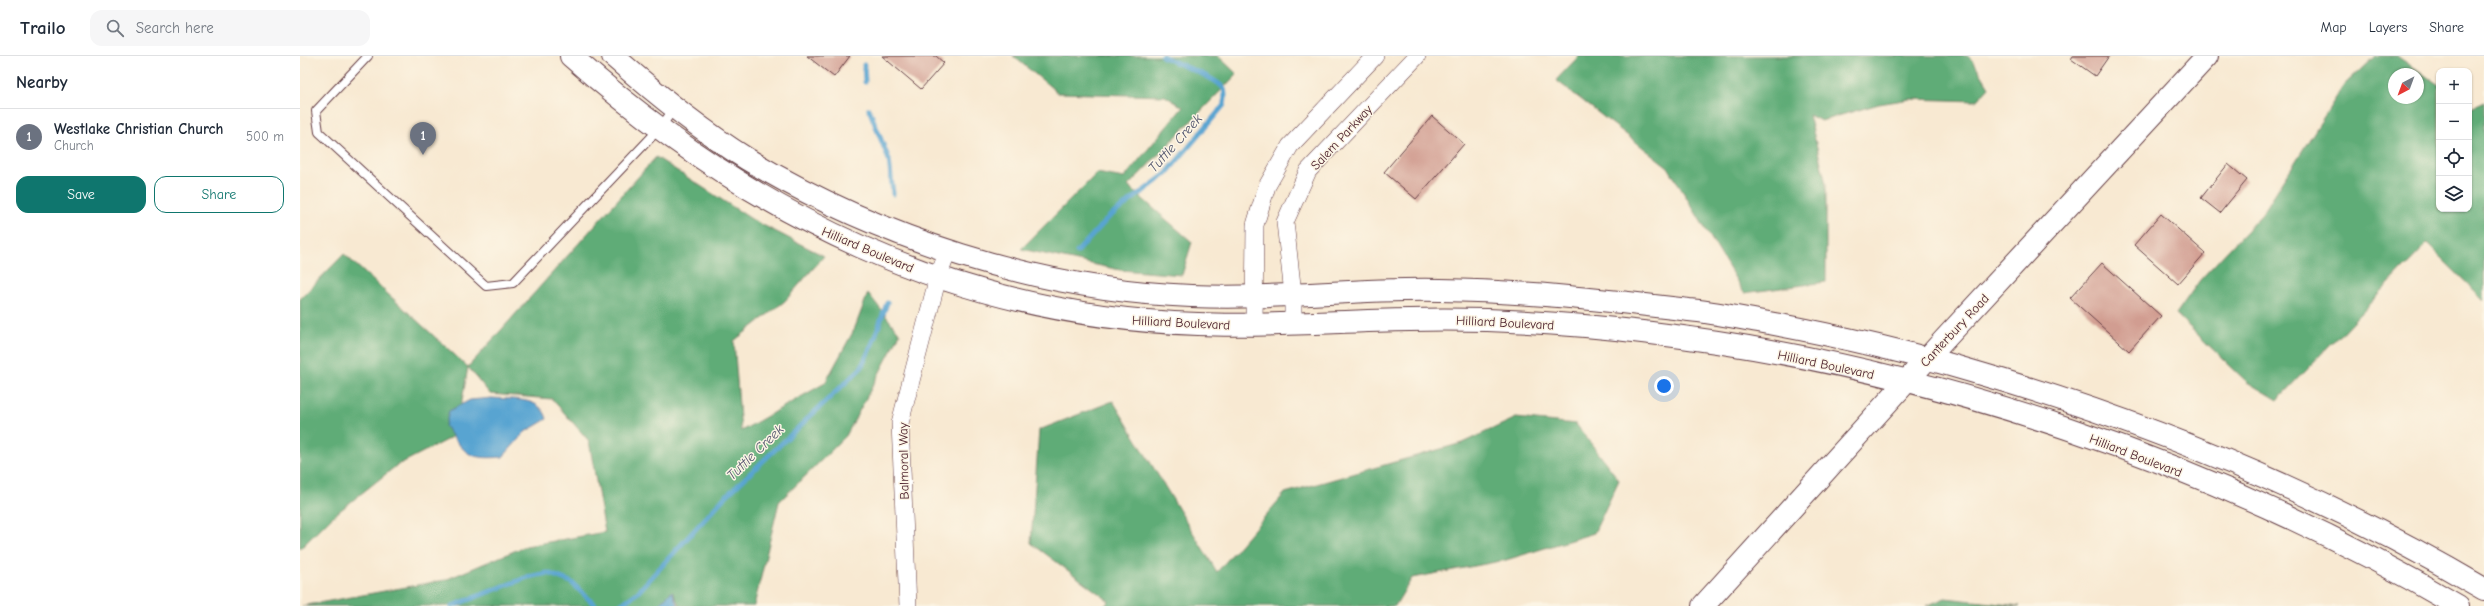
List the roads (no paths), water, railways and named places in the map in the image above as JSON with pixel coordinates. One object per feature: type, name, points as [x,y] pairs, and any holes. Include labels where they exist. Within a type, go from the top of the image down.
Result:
[{"type":"main road","name":"Hilliard Boulevard","points":[[571,56],[659,129],[747,189],[802,219],[884,258],[938,277],[1039,305],[1142,322],[1293,325],[1349,321],[1460,319],[1600,328],[1651,333],[1774,352],[1842,366],[1972,399],[2096,438],[2211,483],[2352,548],[2458,606]]},
{"type":"main road","name":"Hilliard Boulevard","points":[[613,56],[675,108],[746,158],[788,181],[902,234],[948,251],[1044,277],[1094,286],[1192,296],[1440,290],[1535,294],[1694,310],[1838,336],[1928,358],[2054,395],[2156,432],[2252,470],[2377,531],[2484,589]]},
{"type":"main road","name":"Canterbury Road","points":[[1703,606],[1928,358],[2208,56]]},
{"type":"street","points":[[1254,325],[1253,295],[1255,225],[1267,186],[1290,146],[1375,56]]},
{"type":"street","name":"Salem Parkway","points":[[1293,325],[1293,294],[1285,222],[1308,172],[1417,56]]},
{"type":"street","name":"Balmoral Way","points":[[908,606],[900,423],[938,277],[948,251]]},
{"type":"lane","points":[[368,56],[316,111],[319,132],[486,286],[513,284],[659,129],[675,108]]},
{"type":"water","points":[[492,398],[517,399],[532,403],[539,406],[547,419],[525,432],[503,457],[491,458],[474,456],[463,449],[445,426],[449,411],[470,400]]},
{"type":"water","points":[[672,591],[678,606],[657,606]]},
{"type":"waterway","name":"Tuttle Creek","points":[[1077,252],[1109,217],[1166,174],[1224,105],[1225,91],[1220,84],[1205,75],[1162,56]]},
{"type":"waterway","points":[[864,65],[865,82]]},
{"type":"waterway","points":[[869,109],[889,160],[893,194]]},
{"type":"waterway","name":"Tuttle Creek","points":[[619,606],[637,593],[723,499],[861,368],[873,342],[887,303]]},
{"type":"waterway","name":"Tuttle Creek","points":[[452,606],[528,577],[548,573],[571,582],[596,606]]},
{"type":"place","name":"Westlake Christian Church","points":[[423,155]]}]
